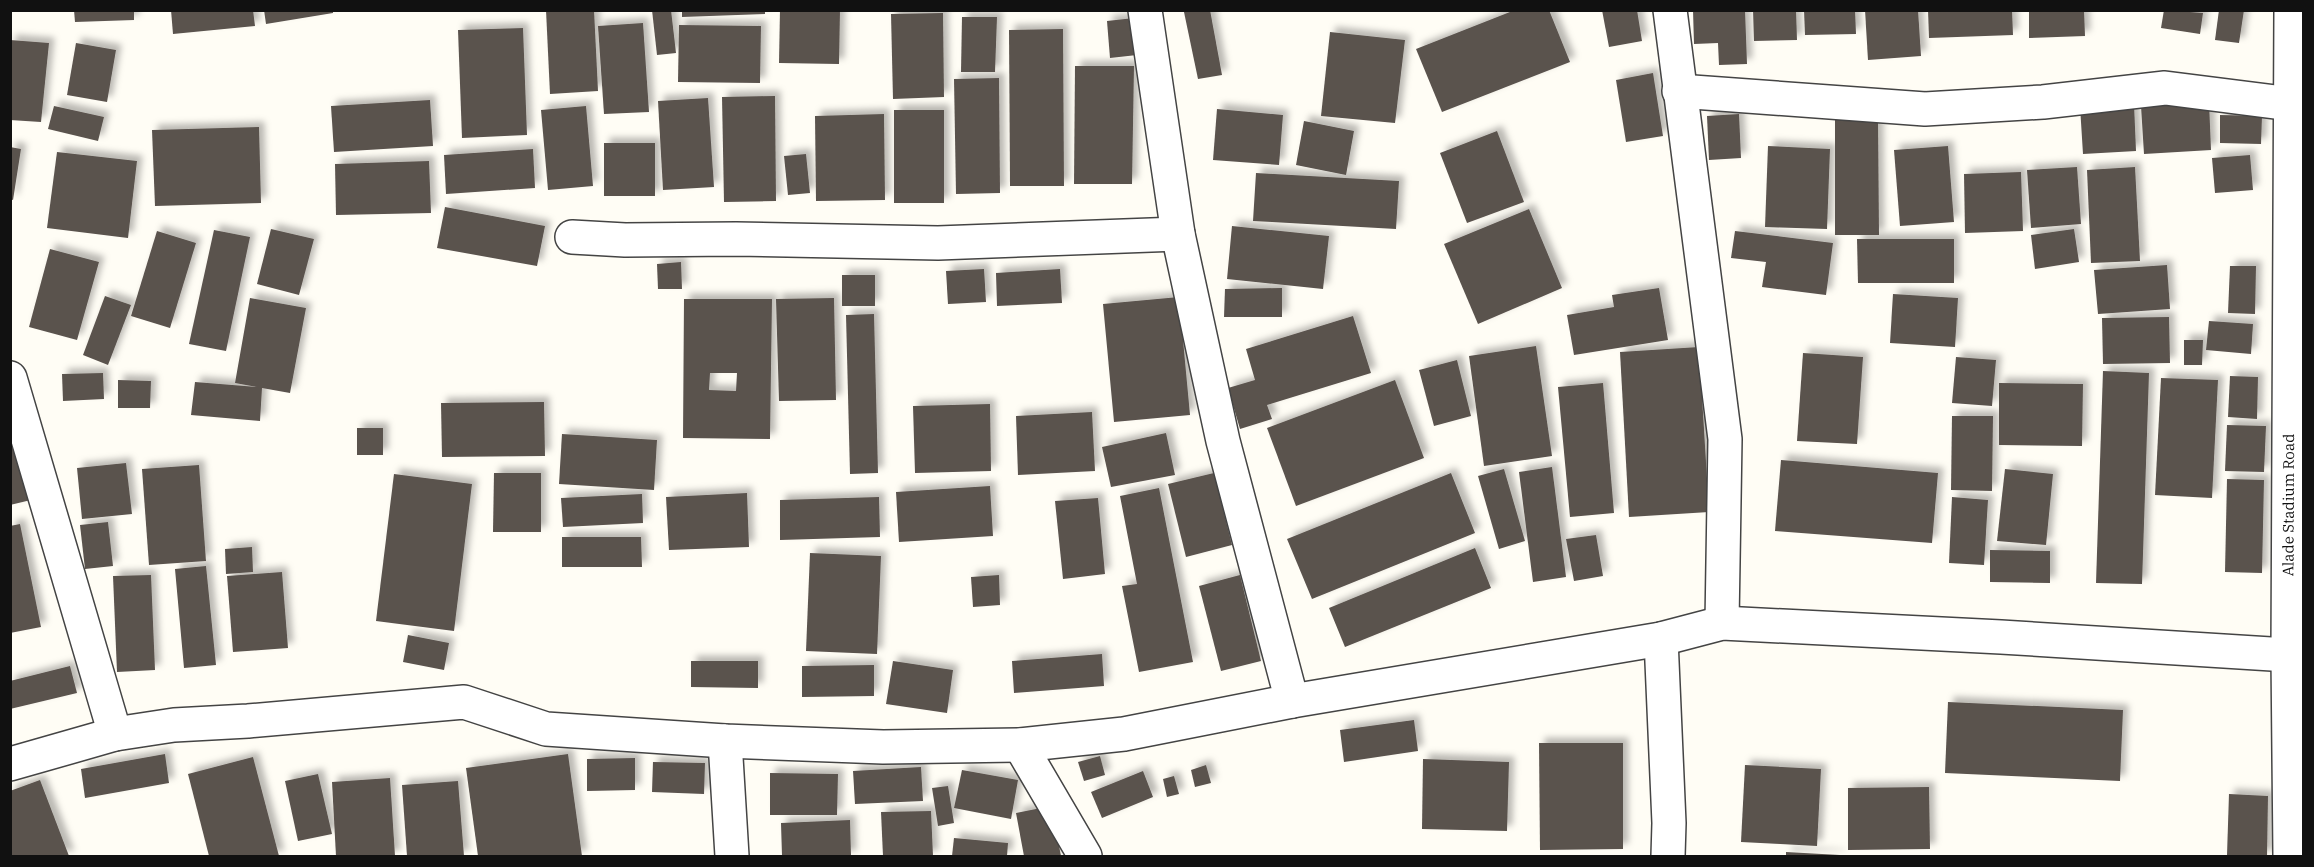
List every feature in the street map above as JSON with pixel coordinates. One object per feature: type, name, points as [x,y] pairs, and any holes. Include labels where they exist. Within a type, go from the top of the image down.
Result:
[{"type":"street","points":[[1145,10],[1178,234],[1223,441],[1292,701]]},
{"type":"street","points":[[1670,10],[1725,439],[1722,623]]},
{"type":"street","name":"Alade Stadium Road","points":[[2290,856],[2296,653],[2297,103],[2291,10]]},
{"type":"street","points":[[1679,91],[1924,109],[2043,102],[2165,88],[2297,103]]},
{"type":"street","points":[[572,237],[625,240],[736,239],[938,243],[1178,234]]},
{"type":"street","points":[[10,378],[115,734]]},
{"type":"street","points":[[10,764],[115,734],[174,724],[248,721],[464,702],[546,729],[725,741],[883,747],[1020,746],[1124,734],[1292,701],[1661,639],[1722,623],[2296,653]]},
{"type":"street","points":[[1661,639],[1669,823],[1668,856]]},
{"type":"street","points":[[725,741],[732,856]]},
{"type":"street","points":[[1020,746],[1085,856]]},
{"type":"building","points":[[74,10],[134,10],[134,20],[75,22]]},
{"type":"building","points":[[171,10],[253,10],[255,26],[173,34]]},
{"type":"building","points":[[264,10],[333,10],[333,13],[266,24]]},
{"type":"building","points":[[546,10],[594,10],[598,91],[550,94]]},
{"type":"building","points":[[652,10],[671,10],[676,53],[657,55]]},
{"type":"building","points":[[682,10],[765,10],[765,14],[682,17]]},
{"type":"building","points":[[780,10],[840,10],[839,64],[779,63]]},
{"type":"building","points":[[1210,10],[1222,75],[1198,79],[1184,12]]},
{"type":"building","points":[[1515,10],[1549,10],[1570,62],[1442,112],[1416,49]]},
{"type":"building","points":[[1602,10],[1637,10],[1642,41],[1609,47]]},
{"type":"building","points":[[1693,10],[1745,10],[1747,64],[1719,65],[1718,43],[1694,44]]},
{"type":"building","points":[[1753,10],[1796,10],[1797,40],[1754,41]]},
{"type":"building","points":[[1804,10],[1855,10],[1856,34],[1805,35]]},
{"type":"building","points":[[1865,10],[1918,10],[1921,56],[1868,60]]},
{"type":"building","points":[[1928,10],[2012,10],[2013,35],[1929,38]]},
{"type":"building","points":[[2029,10],[2084,10],[2085,36],[2029,38]]},
{"type":"building","points":[[2164,10],[2203,13],[2200,34],[2161,28]]},
{"type":"building","points":[[2219,10],[2244,10],[2239,43],[2215,40]]},
{"type":"building","points":[[943,13],[944,97],[893,99],[891,14]]},
{"type":"building","points":[[962,17],[997,17],[995,72],[961,72]]},
{"type":"building","points":[[1134,18],[1137,55],[1110,58],[1107,21]]},
{"type":"building","points":[[643,23],[649,112],[604,114],[598,26]]},
{"type":"building","points":[[679,25],[761,26],[760,83],[678,82]]},
{"type":"building","points":[[523,28],[527,135],[462,138],[458,30]]},
{"type":"building","points":[[1063,29],[1064,186],[1010,186],[1009,30]]},
{"type":"building","points":[[1330,32],[1405,40],[1395,123],[1321,116]]},
{"type":"building","points":[[10,40],[49,43],[41,122],[10,120]]},
{"type":"building","points":[[76,43],[116,50],[107,102],[67,95]]},
{"type":"building","points":[[1075,66],[1134,66],[1132,184],[1074,184]]},
{"type":"building","points":[[1653,73],[1663,136],[1626,142],[1616,80]]},
{"type":"building","points":[[999,78],[1000,193],[956,194],[954,79]]},
{"type":"building","points":[[775,96],[776,201],[724,202],[722,97]]},
{"type":"building","points":[[708,98],[714,187],[663,190],[658,101]]},
{"type":"building","points":[[430,100],[433,146],[334,152],[331,106]]},
{"type":"building","points":[[2209,102],[2211,150],[2144,154],[2141,106]]},
{"type":"building","points":[[2134,104],[2136,151],[2083,154],[2080,106]]},
{"type":"building","points":[[54,106],[104,117],[98,141],[48,129]]},
{"type":"building","points":[[586,106],[593,186],[548,190],[541,110]]},
{"type":"building","points":[[1217,109],[1283,115],[1279,165],[1213,160]]},
{"type":"building","points":[[894,110],[944,110],[944,203],[894,203]]},
{"type":"building","points":[[884,114],[885,200],[816,201],[815,116]]},
{"type":"building","points":[[1739,114],[1741,158],[1709,160],[1707,116]]},
{"type":"building","points":[[2220,115],[2262,116],[2261,144],[2220,143]]},
{"type":"building","points":[[1878,119],[1879,235],[1835,235],[1835,120]]},
{"type":"building","points":[[1304,121],[1354,131],[1346,175],[1296,165]]},
{"type":"building","points":[[259,127],[261,203],[155,206],[152,130]]},
{"type":"building","points":[[1497,131],[1524,202],[1467,223],[1440,153]]},
{"type":"building","points":[[604,143],[655,143],[655,196],[604,196]]},
{"type":"building","points":[[1768,146],[1830,149],[1827,229],[1765,227]]},
{"type":"building","points":[[1948,146],[1954,222],[1900,226],[1894,150]]},
{"type":"building","points":[[10,147],[21,149],[13,200],[10,199]]},
{"type":"building","points":[[533,149],[535,188],[446,194],[444,155]]},
{"type":"building","points":[[57,152],[137,161],[128,238],[47,228]]},
{"type":"building","points":[[806,154],[810,193],[788,195],[784,156]]},
{"type":"building","points":[[2250,155],[2253,190],[2215,193],[2212,158]]},
{"type":"building","points":[[429,161],[431,213],[336,215],[335,164]]},
{"type":"building","points":[[2077,167],[2081,224],[2031,228],[2027,170]]},
{"type":"building","points":[[2135,167],[2140,261],[2091,263],[2087,170]]},
{"type":"building","points":[[2021,172],[2023,231],[1965,233],[1964,174]]},
{"type":"building","points":[[1256,173],[1399,181],[1396,229],[1253,221]]},
{"type":"building","points":[[445,207],[545,226],[537,266],[437,248]]},
{"type":"building","points":[[1529,209],[1562,288],[1478,324],[1444,244]]},
{"type":"building","points":[[1232,226],[1329,236],[1323,289],[1227,279]]},
{"type":"building","points":[[271,229],[314,239],[299,295],[257,284]]},
{"type":"building","points":[[2074,229],[2079,262],[2035,269],[2031,235]]},
{"type":"building","points":[[214,230],[250,237],[226,351],[189,344]]},
{"type":"building","points":[[157,231],[196,243],[170,328],[131,316]]},
{"type":"building","points":[[1735,231],[1833,243],[1826,295],[1762,287],[1766,262],[1731,258]]},
{"type":"building","points":[[1857,239],[1954,239],[1954,283],[1858,283]]},
{"type":"building","points":[[50,249],[99,262],[77,340],[29,327]]},
{"type":"building","points":[[681,262],[682,289],[658,289],[657,264]]},
{"type":"building","points":[[2167,265],[2170,309],[2098,314],[2094,270]]},
{"type":"building","points":[[2230,266],[2256,266],[2255,314],[2228,313]]},
{"type":"building","points":[[984,269],[986,302],[948,304],[946,271]]},
{"type":"building","points":[[1060,269],[1062,303],[997,306],[996,273]]},
{"type":"building","points":[[842,275],[875,275],[875,306],[842,306]]},
{"type":"building","points":[[1282,288],[1282,317],[1224,317],[1225,289]]},
{"type":"building","points":[[1659,288],[1668,340],[1574,355],[1567,315],[1614,307],[1612,295]]},
{"type":"building","points":[[1893,294],[1958,298],[1955,347],[1890,343]]},
{"type":"building","points":[[105,296],[131,305],[108,365],[83,355]]},
{"type":"building","points":[[1179,297],[1190,415],[1114,422],[1103,304]]},
{"type":"building","points":[[250,298],[306,308],[290,393],[262,388],[260,421],[191,415],[195,382],[257,387],[235,383]]},
{"type":"building","points":[[834,298],[836,400],[779,401],[776,299]]},
{"type":"building","points":[[684,299],[772,299],[770,439],[683,438]],"holes":[[[710,373],[737,373],[736,391],[709,390]]]},
{"type":"building","points":[[874,314],[878,473],[850,474],[846,315]]},
{"type":"building","points":[[1353,316],[1371,373],[1267,405],[1272,419],[1240,429],[1228,388],[1255,380],[1246,349]]},
{"type":"building","points":[[2169,317],[2170,363],[2103,364],[2102,318]]},
{"type":"building","points":[[2209,321],[2253,324],[2251,354],[2206,350]]},
{"type":"building","points":[[2184,340],[2203,340],[2202,365],[2184,365]]},
{"type":"building","points":[[1536,346],[1552,456],[1484,466],[1469,356]]},
{"type":"building","points":[[1699,347],[1709,512],[1629,517],[1620,352]]},
{"type":"building","points":[[1803,353],[1863,357],[1857,444],[1797,441]]},
{"type":"building","points":[[1956,357],[1996,360],[1992,406],[1952,403]]},
{"type":"building","points":[[1457,360],[1471,416],[1434,426],[1419,370]]},
{"type":"building","points":[[2103,371],[2149,373],[2142,584],[2096,583]]},
{"type":"building","points":[[103,373],[104,399],[63,401],[62,374]]},
{"type":"building","points":[[2230,376],[2258,377],[2257,419],[2228,417]]},
{"type":"building","points":[[2161,378],[2218,380],[2212,498],[2155,495]]},
{"type":"building","points":[[118,380],[151,381],[150,408],[118,408]]},
{"type":"building","points":[[1395,380],[1424,458],[1296,506],[1267,428]]},
{"type":"building","points":[[1603,383],[1614,513],[1570,517],[1558,387]]},
{"type":"building","points":[[1999,383],[2083,384],[2082,446],[1999,445]]},
{"type":"building","points":[[544,402],[545,456],[442,457],[441,403]]},
{"type":"building","points":[[990,404],[991,471],[915,473],[913,406]]},
{"type":"building","points":[[10,409],[35,499],[10,505]]},
{"type":"building","points":[[1092,412],[1095,471],[1018,475],[1016,416]]},
{"type":"building","points":[[1952,416],[1993,416],[1992,491],[1951,490]]},
{"type":"building","points":[[2227,425],[2266,426],[2264,472],[2225,471]]},
{"type":"building","points":[[357,428],[383,428],[383,455],[357,455]]},
{"type":"building","points":[[1166,433],[1175,475],[1111,487],[1102,447]]},
{"type":"building","points":[[562,434],[657,440],[654,490],[559,484]]},
{"type":"building","points":[[1781,460],[1938,473],[1932,543],[1775,531]]},
{"type":"building","points":[[126,463],[132,514],[82,519],[77,468]]},
{"type":"building","points":[[199,465],[206,561],[149,565],[142,469]]},
{"type":"building","points":[[1552,467],[1566,577],[1533,582],[1519,472]]},
{"type":"building","points":[[1504,469],[1525,541],[1499,549],[1478,476]]},
{"type":"building","points":[[2005,469],[2053,474],[2046,545],[1997,541]]},
{"type":"building","points":[[494,473],[541,473],[541,532],[493,532]]},
{"type":"building","points":[[1214,473],[1232,545],[1186,557],[1168,484]]},
{"type":"building","points":[[1451,473],[1475,533],[1312,599],[1287,539]]},
{"type":"building","points":[[394,474],[472,484],[454,631],[376,621]]},
{"type":"building","points":[[2227,479],[2264,480],[2262,573],[2225,572]]},
{"type":"building","points":[[990,486],[993,536],[899,542],[896,492]]},
{"type":"building","points":[[1159,488],[1193,662],[1139,672],[1122,586],[1137,584],[1120,496]]},
{"type":"building","points":[[747,493],[749,547],[669,550],[666,497]]},
{"type":"building","points":[[642,494],[643,523],[563,527],[561,498]]},
{"type":"building","points":[[879,497],[880,537],[780,540],[780,500]]},
{"type":"building","points":[[1952,497],[1988,500],[1984,565],[1949,563]]},
{"type":"building","points":[[1098,498],[1105,574],[1063,579],[1055,501]]},
{"type":"building","points":[[108,522],[113,566],[85,569],[80,525]]},
{"type":"building","points":[[20,524],[41,627],[10,633],[10,526]]},
{"type":"building","points":[[1596,535],[1603,576],[1574,581],[1566,539]]},
{"type":"building","points":[[562,537],[641,537],[642,567],[562,567]]},
{"type":"building","points":[[252,547],[253,572],[226,574],[225,549]]},
{"type":"building","points":[[1475,548],[1491,588],[1345,647],[1329,608]]},
{"type":"building","points":[[1990,550],[2050,551],[2050,583],[1990,582]]},
{"type":"building","points":[[810,553],[881,556],[877,654],[806,651]]},
{"type":"building","points":[[206,566],[216,665],[184,668],[175,569]]},
{"type":"building","points":[[282,572],[288,648],[233,652],[227,576]]},
{"type":"building","points":[[151,575],[155,670],[117,672],[113,576]]},
{"type":"building","points":[[999,575],[1000,605],[973,607],[971,577]]},
{"type":"building","points":[[1240,575],[1261,661],[1221,671],[1199,586]]},
{"type":"building","points":[[408,635],[449,643],[444,670],[403,662]]},
{"type":"building","points":[[1102,654],[1104,686],[1014,693],[1012,661]]},
{"type":"building","points":[[691,661],[758,661],[758,688],[691,687]]},
{"type":"building","points":[[893,661],[953,670],[947,713],[886,704]]},
{"type":"building","points":[[874,665],[874,696],[802,697],[802,666]]},
{"type":"building","points":[[70,666],[77,693],[10,709],[10,681]]},
{"type":"building","points":[[1948,702],[2123,710],[2120,781],[1945,773]]},
{"type":"building","points":[[1414,720],[1418,751],[1344,762],[1340,730]]},
{"type":"building","points":[[1539,743],[1623,743],[1623,849],[1540,850]]},
{"type":"building","points":[[165,754],[169,783],[85,798],[81,769]]},
{"type":"building","points":[[568,754],[582,856],[478,856],[466,768]]},
{"type":"building","points":[[1100,756],[1105,775],[1084,781],[1078,762]]},
{"type":"building","points":[[253,757],[279,856],[209,856],[188,774]]},
{"type":"building","points":[[635,758],[635,790],[587,791],[587,759]]},
{"type":"building","points":[[1423,759],[1509,762],[1507,831],[1422,829]]},
{"type":"building","points":[[653,762],[705,763],[704,794],[652,792]]},
{"type":"building","points":[[1206,765],[1211,783],[1195,787],[1191,770]]},
{"type":"building","points":[[1745,765],[1821,769],[1817,846],[1741,842]]},
{"type":"building","points":[[921,767],[923,801],[855,804],[853,771]]},
{"type":"building","points":[[962,770],[1018,780],[1011,819],[954,808]]},
{"type":"building","points":[[1143,771],[1153,797],[1102,818],[1091,792]]},
{"type":"building","points":[[770,773],[838,774],[837,815],[770,815]]},
{"type":"building","points":[[318,774],[332,834],[298,841],[285,781]]},
{"type":"building","points":[[1174,776],[1179,794],[1167,797],[1163,779]]},
{"type":"building","points":[[390,778],[395,856],[336,856],[332,782]]},
{"type":"building","points":[[40,780],[69,856],[10,856],[10,791]]},
{"type":"building","points":[[458,781],[464,856],[407,856],[402,785]]},
{"type":"building","points":[[948,786],[954,823],[938,826],[932,788]]},
{"type":"building","points":[[1929,787],[1930,849],[1848,850],[1848,788]]},
{"type":"building","points":[[2229,794],[2268,796],[2267,856],[2227,855]]},
{"type":"building","points":[[1051,806],[1061,856],[1024,856],[1016,813]]},
{"type":"building","points":[[931,811],[933,856],[883,856],[881,812]]},
{"type":"building","points":[[850,820],[851,856],[782,856],[781,823]]},
{"type":"building","points":[[954,838],[1008,843],[1007,856],[952,856]]},
{"type":"building","points":[[1786,852],[1840,855],[1840,856],[1786,856]]}]
